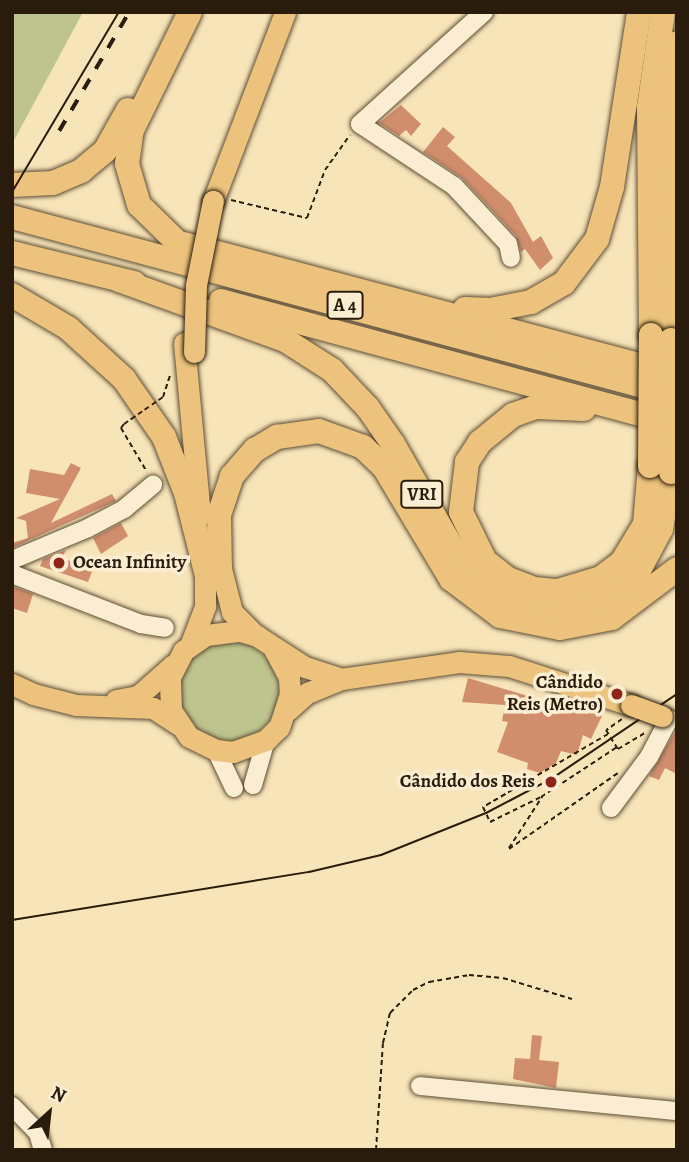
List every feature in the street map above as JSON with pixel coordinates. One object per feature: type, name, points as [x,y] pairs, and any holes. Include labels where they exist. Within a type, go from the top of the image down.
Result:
[{"type":"highway","points":[[12,185],[53,183],[94,163],[116,134],[176,12]]},
{"type":"highway","points":[[178,243],[139,205],[127,164],[132,130],[190,12]]},
{"type":"highway","points":[[395,298],[480,310],[521,304],[564,283],[584,261],[597,239],[612,187],[639,12]]},
{"type":"highway","name":"VRI","points":[[661,337],[649,107],[663,12]]},
{"type":"highway","name":"VRI","points":[[119,280],[285,340],[332,370],[368,408],[393,444],[457,556],[480,581],[506,598],[559,608],[590,603],[621,587],[639,570],[661,529],[661,337],[669,138],[677,43]]},
{"type":"highway","points":[[12,209],[178,243],[395,298],[677,375]]},
{"type":"highway","name":"A 4","points":[[12,218],[677,395]]},
{"type":"highway","name":"A 4","points":[[12,253],[119,280],[226,302],[677,427]]},
{"type":"highway","points":[[12,295],[68,328],[124,379],[164,436],[213,573]]},
{"type":"highway","name":"VRI","points":[[661,469],[645,524],[635,544],[622,562],[581,587],[534,589],[508,579],[485,561],[471,539],[461,512],[467,462],[480,442],[513,415],[537,407],[570,406],[677,427]]},
{"type":"highway","points":[[213,573],[219,515],[232,476],[255,450],[277,437],[319,431],[363,447],[384,467],[440,562],[472,599],[500,617],[531,625],[560,628],[612,618],[677,569]]},
{"type":"highway","name":"VRI","points":[[590,622],[631,597],[661,561],[677,500],[661,469]]},
{"type":"main road","points":[[76,705],[138,696],[176,661],[200,627],[213,573],[189,347],[187,284],[210,198],[273,12]]},
{"type":"main road","points":[[210,198],[285,12]]},
{"type":"main road","points":[[213,573],[232,612],[265,643],[289,677],[288,710]]},
{"type":"main road","points":[[191,643],[223,630],[265,643],[318,673],[341,679]]},
{"type":"main road","points":[[176,661],[168,694],[179,725]]},
{"type":"main road","points":[[12,684],[43,698],[76,705],[153,708],[179,725],[189,737],[216,750],[233,752],[266,740],[288,710],[307,693],[341,679],[485,662],[669,719]]},
{"type":"street","points":[[484,12],[360,124],[454,186],[508,244],[511,258]]},
{"type":"street","points":[[12,560],[88,528],[124,509],[153,485]]},
{"type":"street","points":[[12,574],[141,624],[165,628]]},
{"type":"street","points":[[611,808],[649,757],[669,719]]},
{"type":"street","points":[[253,785],[266,740]]},
{"type":"street","points":[[216,750],[234,788]]},
{"type":"street","points":[[420,1086],[677,1111]]},
{"type":"street","points":[[12,1106],[37,1133],[43,1150]]},
{"type":"path","points":[[210,198],[307,218],[325,170],[360,124]]},
{"type":"path","points":[[153,485],[121,428],[163,397]]},
{"type":"path","points":[[617,747],[606,730],[631,709]]},
{"type":"path","points":[[608,734],[483,807],[490,822],[541,797],[645,730],[645,739]]},
{"type":"path","points":[[541,797],[544,800],[507,846],[509,849],[618,773]]},
{"type":"path","points":[[376,1150],[383,1043],[390,1013],[413,990],[429,982],[469,975],[503,978],[572,999]]},
{"type":"green space","points":[[12,12],[83,12],[12,144]]},
{"type":"green space","points":[[229,641],[248,645],[264,656],[275,672],[279,691],[275,710],[264,726],[248,737],[229,741],[210,737],[194,726],[183,710],[179,691],[183,672],[194,656],[210,645]]},
{"type":"building","points":[[401,105],[421,124],[411,136],[406,130],[399,136],[379,123]]},
{"type":"building","points":[[443,127],[455,137],[447,146],[511,203],[533,242],[541,236],[553,258],[540,270],[525,249],[521,252],[516,236],[462,178],[423,152]]},
{"type":"building","points":[[71,463],[81,468],[51,523],[112,494],[116,501],[12,548],[12,543],[28,538],[26,521],[16,518],[60,499],[26,493],[30,469],[64,475]]},
{"type":"building","points":[[121,523],[128,536],[101,554],[93,538]]},
{"type":"building","name":"Ocean Infinity","points":[[66,550],[62,558],[93,569],[88,582],[40,566],[43,559]]},
{"type":"building","points":[[12,586],[33,594],[27,613],[12,608]]},
{"type":"building","points":[[468,678],[581,712],[583,707],[602,716],[591,739],[583,735],[577,755],[561,751],[556,763],[540,773],[527,769],[528,763],[497,752],[508,722],[502,721],[505,705],[462,702]]},
{"type":"building","points":[[677,729],[677,774],[665,768],[659,780],[649,776]]},
{"type":"building","points":[[532,1035],[542,1036],[539,1060],[559,1062],[556,1088],[513,1079],[515,1058],[530,1059]]},
{"type":"tram line","points":[[12,192],[119,12]]},
{"type":"tram line","points":[[12,920],[309,872],[381,855],[486,813],[551,779],[677,694]]},
{"type":"railway","points":[[59,131],[129,12]]},
{"type":"place","name":"Ocean Infinity","points":[[59,563]]},
{"type":"place","name":"Cândido Reis (Metro)","points":[[617,694]]},
{"type":"place","name":"Cândido dos Reis","points":[[551,782]]}]
